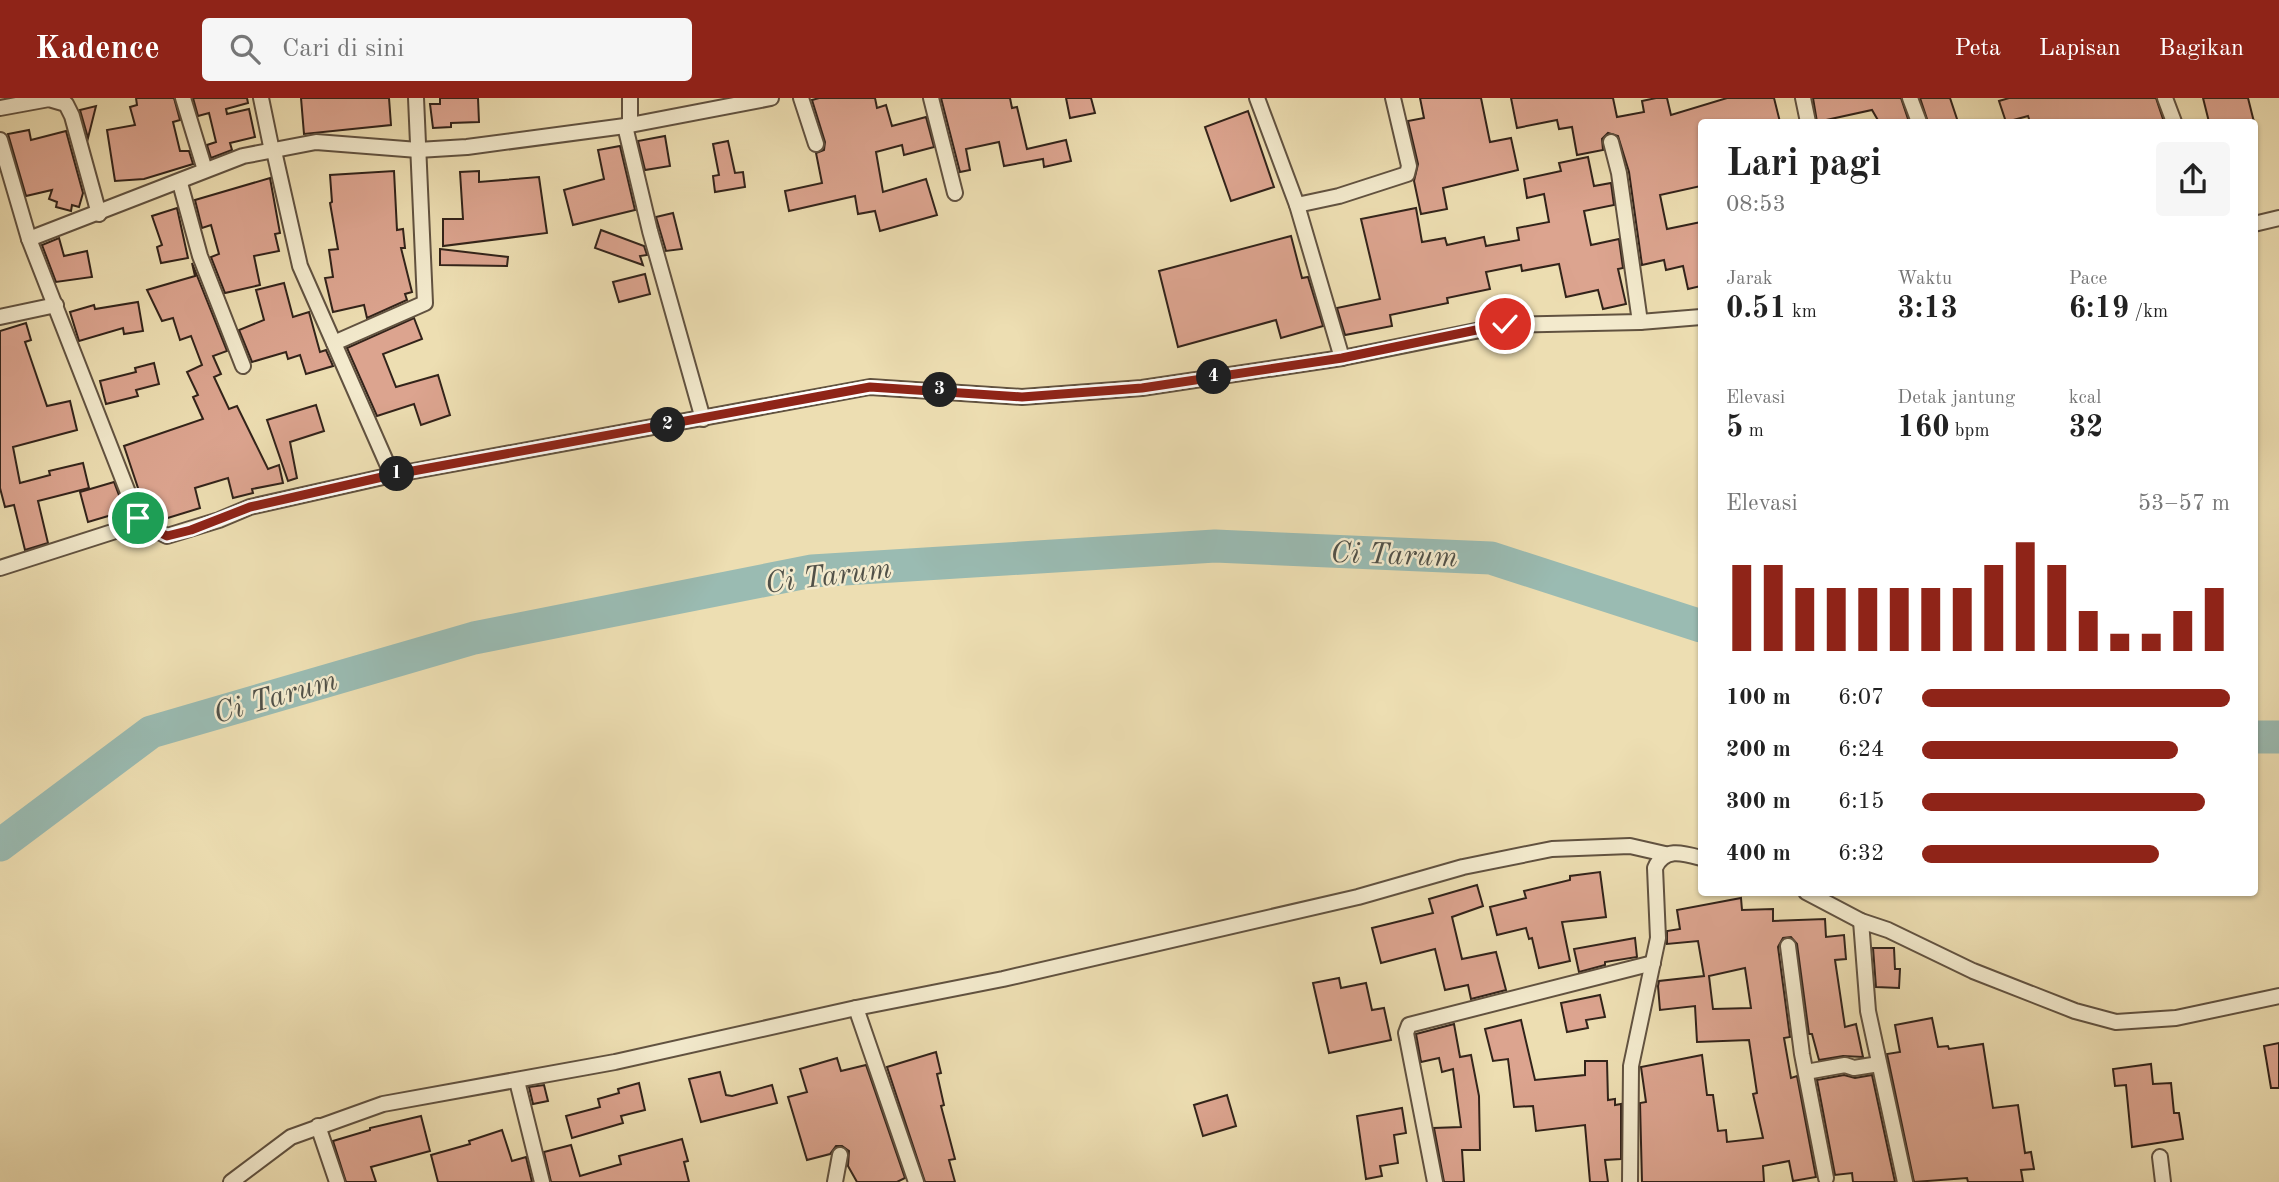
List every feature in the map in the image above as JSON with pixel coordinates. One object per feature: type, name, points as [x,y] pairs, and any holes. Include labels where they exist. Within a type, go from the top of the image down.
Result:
[{"type":"street","points":[[183,98],[205,170]]},
{"type":"street","points":[[261,98],[300,266],[391,475]]},
{"type":"street","points":[[334,343],[425,303],[416,98]]},
{"type":"street","points":[[630,98],[628,126],[650,231],[704,419]]},
{"type":"street","points":[[29,239],[180,183],[205,170],[243,156],[316,142],[418,149],[467,147],[628,126],[771,98]]},
{"type":"street","points":[[801,98],[816,144]]},
{"type":"street","points":[[931,98],[954,193]]},
{"type":"street","points":[[1257,98],[1297,205],[1342,358]]},
{"type":"street","points":[[1297,205],[1339,196],[1407,174],[1409,166],[1393,98]]},
{"type":"street","points":[[1803,98],[1807,119]]},
{"type":"street","points":[[1910,98],[1918,119]]},
{"type":"street","points":[[2165,98],[2173,119]]},
{"type":"street","points":[[0,108],[49,99],[66,104],[72,116],[99,214]]},
{"type":"street","points":[[0,140],[29,239],[138,515],[137,521],[131,526],[0,568]]},
{"type":"street","points":[[1611,142],[1619,173],[1640,322]]},
{"type":"street","points":[[180,183],[200,256],[243,366]]},
{"type":"street","points":[[2258,223],[2279,218]]},
{"type":"street","points":[[0,317],[56,305]]},
{"type":"street","points":[[137,521],[167,536],[191,530],[250,507],[391,475],[870,387],[1022,397],[1142,388],[1342,358],[1505,324],[1640,322],[1698,317]]},
{"type":"street","points":[[231,1182],[291,1137],[383,1104],[615,1062],[856,1008],[1003,979],[1358,897],[1463,867],[1552,849],[1630,846],[1698,858]]},
{"type":"street","points":[[1630,1182],[1632,1161],[1628,1122],[1631,1066],[1658,938],[1656,868],[1665,854]]},
{"type":"street","points":[[1814,896],[1861,921],[1888,930],[1973,971],[2075,1011],[2116,1022],[2176,1018],[2279,996]]},
{"type":"street","points":[[1861,921],[1862,971],[1905,1182]]},
{"type":"street","points":[[1788,946],[1806,1072],[1826,1178]]},
{"type":"street","points":[[1435,1182],[1406,1033],[1409,1025],[1653,963]]},
{"type":"street","points":[[856,1008],[916,1182]]},
{"type":"street","points":[[1806,1072],[1844,1065],[1854,1068],[1879,1064]]},
{"type":"street","points":[[517,1081],[542,1182]]},
{"type":"street","points":[[318,1126],[337,1182]]},
{"type":"street","points":[[835,1182],[840,1155]]},
{"type":"street","points":[[2160,1157],[2163,1182]]},
{"type":"building","points":[[136,98],[174,98],[180,120],[173,122],[180,151],[189,151],[193,164],[144,179],[115,181],[107,130],[135,125],[130,107],[137,105]]},
{"type":"building","points":[[193,98],[247,98],[248,103],[226,109],[227,114],[249,109],[255,137],[230,143],[232,150],[211,158],[207,145],[216,142],[209,113],[198,116]]},
{"type":"building","points":[[301,98],[389,98],[391,125],[304,134]]},
{"type":"building","points":[[440,98],[478,98],[479,122],[451,123],[451,127],[433,128],[430,104],[440,104]]},
{"type":"building","points":[[875,98],[877,108],[886,105],[892,126],[926,117],[934,147],[904,155],[902,145],[876,152],[883,192],[926,179],[937,215],[880,231],[875,211],[858,214],[855,196],[789,211],[785,191],[822,183],[816,153],[824,150],[825,142],[812,100]]},
{"type":"building","points":[[941,98],[1010,98],[1012,108],[1017,107],[1027,149],[1066,140],[1071,161],[1044,167],[1043,159],[1004,166],[999,142],[966,149],[970,170],[960,172]]},
{"type":"building","points":[[1066,98],[1091,98],[1095,113],[1070,118]]},
{"type":"building","points":[[1420,98],[1481,98],[1490,142],[1511,138],[1518,170],[1443,188],[1447,209],[1421,214],[1414,181],[1418,164],[1408,121],[1424,118]]},
{"type":"building","points":[[1511,98],[1613,98],[1617,117],[1644,112],[1642,101],[1656,98],[1667,98],[1671,115],[1727,98],[1774,98],[1779,119],[1698,119],[1698,187],[1660,195],[1667,229],[1698,223],[1698,287],[1688,289],[1683,266],[1666,270],[1664,260],[1642,265],[1629,172],[1618,136],[1608,133],[1602,139],[1603,150],[1577,155],[1572,127],[1559,129],[1557,120],[1517,128]]},
{"type":"building","points":[[1813,98],[1901,98],[1908,119],[1877,119],[1872,110],[1831,119],[1816,119]]},
{"type":"building","points":[[1920,98],[1950,98],[1957,119],[1927,119]]},
{"type":"building","points":[[2009,98],[2156,98],[2163,119],[2029,119],[2028,116],[2005,119],[1999,101]]},
{"type":"building","points":[[2203,98],[2248,98],[2253,119],[2208,119]]},
{"type":"building","points":[[96,106],[88,138],[80,110]]},
{"type":"building","points":[[1248,111],[1274,187],[1231,201],[1205,127]]},
{"type":"building","points":[[29,130],[31,140],[66,131],[83,193],[79,207],[72,205],[71,211],[56,207],[57,202],[49,199],[52,190],[26,196],[8,134]]},
{"type":"building","points":[[665,136],[670,166],[645,170],[638,141]]},
{"type":"building","points":[[728,141],[735,173],[743,172],[745,187],[715,192],[713,176],[719,175],[713,144]]},
{"type":"building","points":[[620,146],[635,210],[573,225],[564,190],[604,179],[598,150]]},
{"type":"building","points":[[1588,157],[1594,186],[1611,183],[1614,205],[1584,211],[1591,245],[1619,239],[1623,268],[1618,269],[1626,304],[1603,309],[1598,290],[1566,297],[1559,264],[1522,271],[1521,265],[1486,272],[1490,289],[1447,298],[1448,303],[1390,315],[1392,326],[1345,335],[1337,308],[1380,299],[1361,219],[1416,208],[1422,242],[1445,238],[1447,245],[1484,237],[1486,246],[1519,240],[1517,228],[1549,222],[1544,194],[1527,198],[1524,179],[1561,171],[1559,163]]},
{"type":"building","points":[[394,171],[397,230],[403,229],[405,248],[401,248],[412,292],[405,294],[407,300],[367,318],[364,305],[333,312],[325,278],[333,277],[329,250],[338,249],[330,203],[330,175]]},
{"type":"building","points":[[479,171],[479,182],[539,177],[547,233],[443,246],[443,219],[463,219],[460,172]]},
{"type":"building","points":[[270,178],[280,233],[275,234],[279,251],[254,256],[260,285],[225,293],[211,257],[219,254],[211,225],[202,228],[195,200]]},
{"type":"building","points":[[177,208],[188,258],[161,263],[157,247],[162,245],[152,216]]},
{"type":"building","points":[[673,213],[682,249],[666,251],[656,217]]},
{"type":"building","points":[[601,230],[644,246],[647,255],[640,256],[643,265],[595,248]]},
{"type":"building","points":[[1291,236],[1302,278],[1308,277],[1323,326],[1281,338],[1276,320],[1178,347],[1159,271]]},
{"type":"building","points":[[59,238],[64,256],[87,251],[92,277],[56,282],[42,245]]},
{"type":"building","points":[[440,249],[508,257],[507,266],[440,265]]},
{"type":"building","points":[[192,263],[227,351],[213,356],[221,374],[214,377],[229,409],[237,406],[268,469],[279,465],[283,483],[252,489],[253,493],[233,498],[228,478],[195,488],[200,508],[158,521],[155,512],[147,515],[124,446],[203,419],[193,397],[198,395],[187,372],[202,365],[191,336],[180,340],[173,318],[162,321],[147,290],[195,276]]},
{"type":"building","points":[[645,274],[650,294],[619,302],[613,282]]},
{"type":"building","points":[[284,283],[293,317],[309,312],[320,352],[326,350],[333,366],[306,374],[300,355],[288,359],[286,352],[252,362],[239,330],[264,320],[256,290]]},
{"type":"building","points":[[138,302],[143,331],[124,334],[123,328],[79,341],[70,312],[94,305],[95,309]]},
{"type":"building","points":[[414,318],[422,339],[383,354],[396,387],[438,375],[450,415],[421,425],[414,404],[377,416],[347,348]]},
{"type":"building","points":[[26,323],[31,340],[25,342],[47,406],[70,401],[77,430],[13,447],[20,483],[50,475],[49,471],[83,463],[89,488],[38,501],[48,543],[25,550],[14,505],[5,507],[0,488],[0,331]]},
{"type":"building","points":[[154,363],[159,384],[136,390],[138,396],[106,404],[100,381],[136,372],[135,368]]},
{"type":"building","points":[[316,405],[324,431],[290,442],[297,478],[288,481],[267,420]]},
{"type":"building","points":[[114,482],[125,511],[88,522],[80,492]]},
{"type":"building","points":[[1600,872],[1606,917],[1562,922],[1570,961],[1539,968],[1532,938],[1529,939],[1526,928],[1497,935],[1490,907],[1526,898],[1524,891],[1570,880],[1570,876]]},
{"type":"building","points":[[1477,885],[1483,906],[1452,917],[1462,959],[1496,952],[1506,990],[1471,999],[1468,985],[1445,990],[1435,949],[1381,963],[1372,928],[1433,913],[1429,899]]},
{"type":"building","points":[[1741,898],[1742,910],[1773,909],[1773,921],[1825,919],[1826,937],[1844,935],[1846,959],[1835,960],[1845,1027],[1856,1024],[1863,1057],[1843,1056],[1819,1060],[1812,1034],[1809,1034],[1797,944],[1791,937],[1783,938],[1778,947],[1790,1037],[1784,1038],[1791,1078],[1797,1076],[1816,1177],[1793,1181],[1789,1161],[1763,1166],[1764,1182],[1642,1182],[1640,1103],[1646,1102],[1641,1067],[1702,1055],[1707,1095],[1713,1095],[1718,1131],[1726,1130],[1727,1142],[1763,1138],[1753,1094],[1757,1093],[1749,1040],[1697,1042],[1695,1006],[1660,1010],[1659,981],[1704,976],[1698,941],[1667,944],[1667,931],[1680,929],[1677,910]],"holes":[[[1745,968],[1751,1008],[1713,1009],[1709,976]]]},
{"type":"building","points":[[1635,938],[1637,957],[1605,962],[1605,965],[1579,972],[1574,949]]},
{"type":"building","points":[[1873,948],[1894,948],[1895,969],[1900,969],[1899,988],[1876,987]]},
{"type":"building","points":[[1339,978],[1341,988],[1366,983],[1372,1010],[1384,1008],[1391,1040],[1329,1053],[1313,983]]},
{"type":"building","points":[[1600,995],[1605,1017],[1586,1020],[1588,1028],[1567,1032],[1561,1003]]},
{"type":"building","points":[[1932,1018],[1938,1047],[1948,1046],[1949,1049],[1983,1044],[1993,1108],[2018,1105],[2025,1153],[2031,1152],[2034,1169],[2021,1170],[2023,1182],[1968,1182],[1967,1178],[1914,1182],[1887,1054],[1900,1052],[1895,1025]]},
{"type":"building","points":[[1521,1020],[1535,1080],[1585,1075],[1585,1061],[1607,1061],[1608,1100],[1615,1099],[1615,1105],[1621,1104],[1621,1159],[1605,1160],[1608,1182],[1590,1182],[1585,1125],[1536,1131],[1533,1106],[1514,1107],[1508,1059],[1493,1061],[1485,1029]]},
{"type":"building","points":[[1454,1024],[1460,1057],[1471,1055],[1479,1096],[1480,1150],[1462,1150],[1464,1182],[1444,1182],[1434,1128],[1461,1127],[1453,1069],[1442,1072],[1439,1058],[1421,1062],[1416,1034]]},
{"type":"building","points":[[2279,1043],[2279,1088],[2271,1088],[2264,1046]]},
{"type":"building","points":[[936,1052],[941,1073],[937,1074],[944,1105],[941,1106],[955,1159],[949,1160],[955,1182],[925,1182],[887,1067]]},
{"type":"building","points":[[837,1058],[841,1071],[866,1065],[905,1178],[897,1182],[857,1182],[848,1166],[849,1151],[842,1146],[836,1146],[830,1154],[807,1160],[788,1097],[807,1092],[800,1069]]},
{"type":"building","points":[[2151,1064],[2153,1084],[2171,1083],[2174,1113],[2179,1113],[2183,1139],[2132,1147],[2126,1085],[2115,1086],[2113,1069]]},
{"type":"building","points":[[720,1072],[726,1095],[732,1096],[772,1085],[777,1103],[701,1122],[689,1079]]},
{"type":"building","points":[[1844,1075],[1855,1078],[1872,1075],[1895,1182],[1853,1182],[1852,1173],[1835,1175],[1817,1080]]},
{"type":"building","points":[[639,1083],[645,1110],[621,1116],[623,1123],[572,1138],[566,1116],[600,1107],[598,1099]]},
{"type":"building","points":[[544,1085],[548,1101],[533,1104],[529,1087]]},
{"type":"building","points":[[1227,1095],[1236,1126],[1203,1136],[1194,1105]]},
{"type":"building","points":[[1402,1108],[1406,1133],[1394,1135],[1398,1163],[1380,1166],[1382,1176],[1366,1179],[1357,1116]]},
{"type":"building","points":[[421,1116],[430,1151],[371,1167],[376,1182],[346,1182],[333,1141],[370,1128]]},
{"type":"building","points":[[502,1130],[512,1161],[526,1157],[532,1182],[438,1182],[431,1155],[470,1144],[469,1141]]},
{"type":"building","points":[[682,1139],[688,1161],[684,1162],[689,1182],[551,1182],[544,1152],[571,1145],[580,1176],[621,1164],[619,1156]]},
{"type":"waterway","name":"Ci Tarum","points":[[0,845],[151,732],[474,638],[812,571],[1215,546],[1491,558],[1698,625]]},
{"type":"waterway","name":"Ci Tarum","points":[[2258,737],[2279,737]]},
{"type":"route","points":[[138,518],[137,521],[167,536],[191,530],[250,507],[391,475],[522,449],[704,419],[787,400],[870,387],[1022,397],[1142,388],[1342,358],[1505,324]]}]
